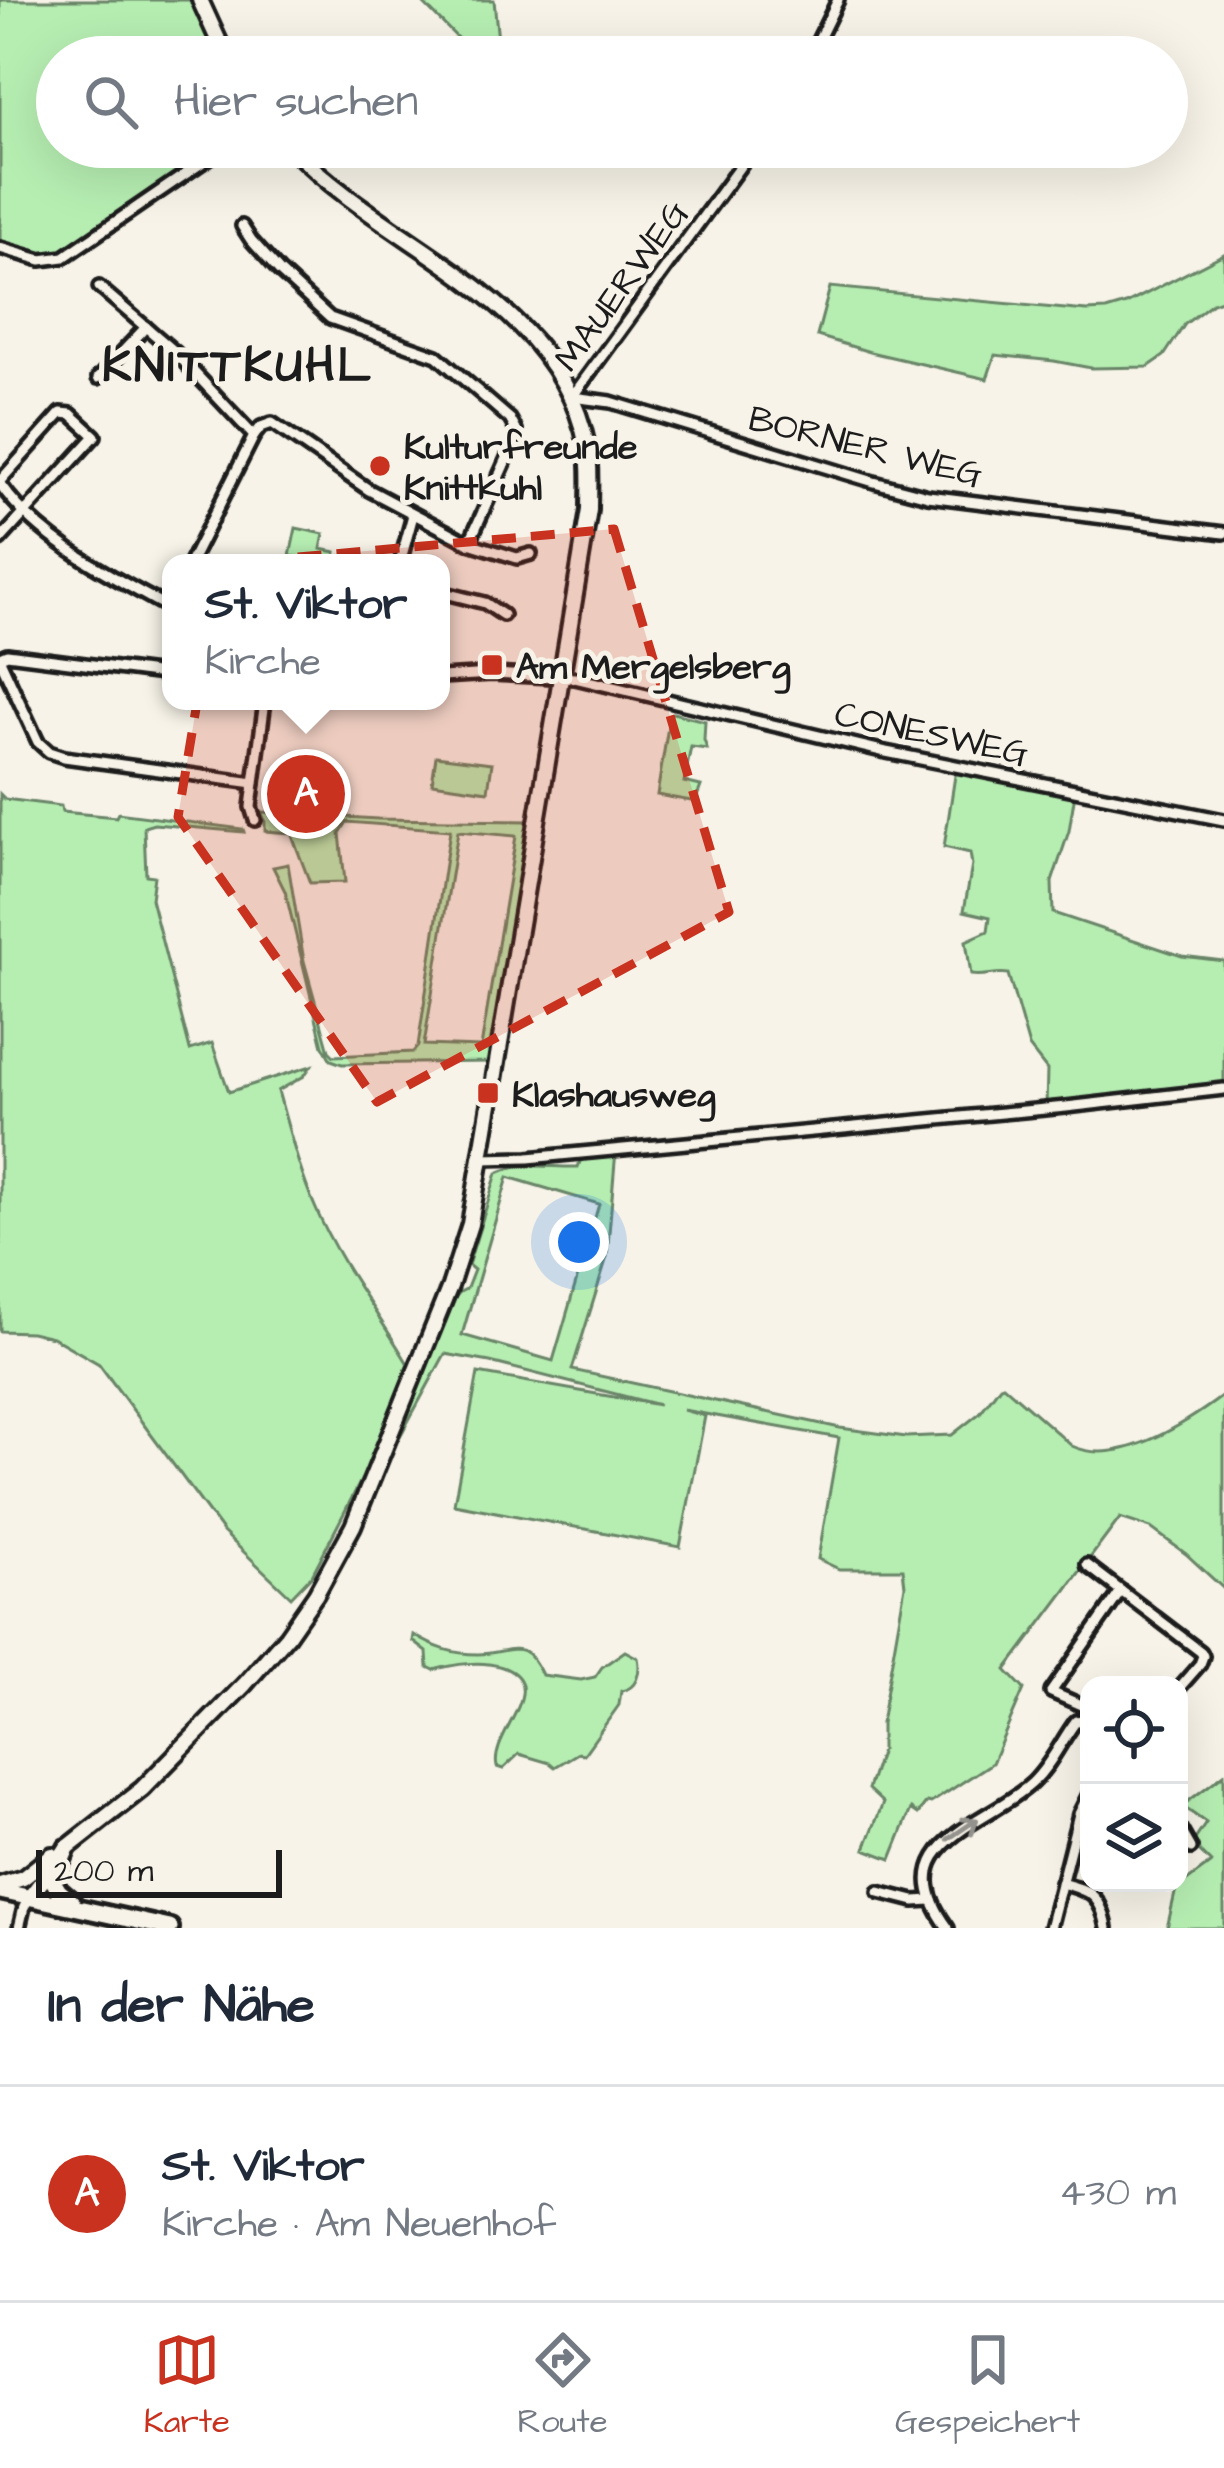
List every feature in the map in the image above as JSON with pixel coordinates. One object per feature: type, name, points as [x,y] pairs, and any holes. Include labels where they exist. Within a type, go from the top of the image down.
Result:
[{"type":"main road","points":[[67,1848],[53,1881],[74,1905]]},
{"type":"main road","points":[[0,1888],[170,1928]]},
{"type":"street","points":[[200,0],[216,36]]},
{"type":"street","points":[[820,36],[838,0]]},
{"type":"street","points":[[0,248],[41,260],[64,257],[194,168]]},
{"type":"street","points":[[19,1928],[24,1906],[67,1848],[142,1790],[268,1658],[316,1594],[353,1526],[450,1286],[470,1224],[482,1160],[589,510],[588,451],[572,397],[544,350],[518,322],[314,168]]},
{"type":"street","name":"MAUERWEG","points":[[572,397],[739,168]]},
{"type":"street","points":[[242,226],[279,271],[330,318],[437,356],[512,422],[516,438],[470,542]]},
{"type":"street","points":[[99,287],[205,382],[254,436]]},
{"type":"street","points":[[98,378],[146,326]]},
{"type":"street","name":"BORNER WEG","points":[[572,397],[611,402],[928,496],[1224,533]]},
{"type":"street","points":[[0,540],[26,511],[94,436],[71,414],[61,413],[0,483],[26,511],[32,519],[78,556],[162,604]]},
{"type":"street","points":[[195,554],[254,436],[272,423],[413,515],[518,558],[531,554]]},
{"type":"street","points":[[402,554],[413,515]]},
{"type":"street","points":[[450,594],[485,603],[502,614]]},
{"type":"street","points":[[162,675],[7,655],[0,658],[38,742],[49,752],[254,783]]},
{"type":"street","points":[[450,676],[560,676]]},
{"type":"street","name":"CONESWEG","points":[[560,676],[886,752],[1224,820]]},
{"type":"street","points":[[255,820],[251,807],[264,710]]},
{"type":"street","points":[[482,1160],[1224,1089]]},
{"type":"street","points":[[1087,1565],[1201,1652],[1200,1664],[1188,1678]]},
{"type":"street","points":[[1080,1705],[1051,1692],[1121,1591]]},
{"type":"street","points":[[948,1928],[932,1900],[930,1869],[941,1845],[1030,1785],[1080,1719]]},
{"type":"street","points":[[1051,1928],[1080,1810]]},
{"type":"street","points":[[1188,1843],[1191,1848]]},
{"type":"street","points":[[0,1888],[67,1848]]},
{"type":"street","points":[[1061,1882],[1096,1898],[1107,1928]]},
{"type":"street","points":[[879,1892],[914,1901],[932,1900]]},
{"type":"highlighted area","points":[[614,529],[729,912],[377,1102],[178,817],[220,564]]},
{"type":"green space","points":[[0,0],[192,0],[207,36],[36,36],[36,168],[186,168],[62,251],[39,254],[0,244]]},
{"type":"green space","points":[[420,0],[494,0],[498,36],[455,36]]},
{"type":"green space","points":[[1224,254],[1224,299],[1185,324],[1164,356],[1148,367],[1091,368],[995,355],[987,379],[817,336],[830,287],[1106,310]]},
{"type":"green space","points":[[296,528],[324,534],[321,549],[336,552],[336,554],[290,554]]},
{"type":"green space","points":[[673,713],[705,721],[707,749],[691,747],[684,782],[701,786],[691,801],[657,795]]},
{"type":"green space","points":[[436,756],[492,763],[488,791],[432,783]]},
{"type":"green space","points":[[956,769],[1075,793],[1069,831],[1052,882],[1053,913],[1182,956],[1224,961],[1224,1088],[1046,1107],[1047,1070],[1029,1047],[1008,974],[971,975],[966,941],[988,931],[990,917],[964,911],[970,853],[944,847]]},
{"type":"green space","points":[[0,794],[5,799],[61,806],[62,812],[116,817],[118,813],[243,829],[144,827],[146,875],[154,876],[151,899],[190,1050],[212,1043],[229,1092],[311,1066],[304,1076],[278,1091],[299,1165],[336,1249],[408,1364],[370,1463],[312,1575],[291,1597],[223,1532],[99,1364],[52,1337],[0,1331]]},
{"type":"green space","points":[[261,812],[529,821],[490,1062],[342,1064],[331,1060],[323,1046],[285,891],[273,867],[288,864],[304,961],[329,1051],[334,1056],[413,1052],[418,1046],[450,830],[347,822],[340,833],[345,882],[310,883],[291,833],[265,831]],"holes":[[[458,831],[516,836],[481,1047],[424,1045]]]},
{"type":"green space","points":[[616,1150],[607,1257],[572,1370],[840,1428],[906,1437],[952,1435],[980,1413],[1003,1385],[1072,1446],[1091,1451],[1111,1451],[1152,1439],[1224,1395],[1224,1589],[1151,1528],[1120,1518],[1006,1670],[1024,1689],[992,1763],[927,1802],[918,1814],[911,1809],[891,1859],[865,1849],[883,1803],[868,1789],[881,1750],[881,1723],[905,1586],[903,1569],[839,1569],[818,1559],[839,1438],[683,1410],[705,1416],[680,1547],[454,1504],[478,1373],[659,1405],[445,1354],[398,1440],[434,1340],[474,1270],[468,1265],[497,1173],[527,1166],[578,1167],[583,1154]],"holes":[[[508,1177],[599,1204],[553,1361],[462,1335]]]},
{"type":"green space","points":[[414,1635],[460,1653],[522,1650],[542,1675],[581,1680],[595,1677],[625,1651],[638,1658],[638,1674],[631,1687],[621,1691],[619,1705],[584,1754],[555,1767],[519,1754],[503,1769],[497,1767],[497,1754],[521,1698],[516,1675],[486,1664],[434,1670],[428,1667],[427,1652],[413,1641]]},
{"type":"green space","points":[[1224,1774],[1224,1928],[1167,1928],[1175,1892],[1188,1892],[1188,1880],[1211,1863],[1192,1844],[1206,1823],[1188,1810],[1188,1801]]},
{"type":"place","name":"Kulturfreunde Knittkuhl","points":[[380,466]]},
{"type":"place","name":"Am Mergelsberg","points":[[492,665]]},
{"type":"place","name":"St. Viktor","points":[[306,794]]},
{"type":"place","name":"Klashausweg","points":[[488,1093]]},
{"type":"district","name":"KNITTKUHL","points":[[238,364]]}]
